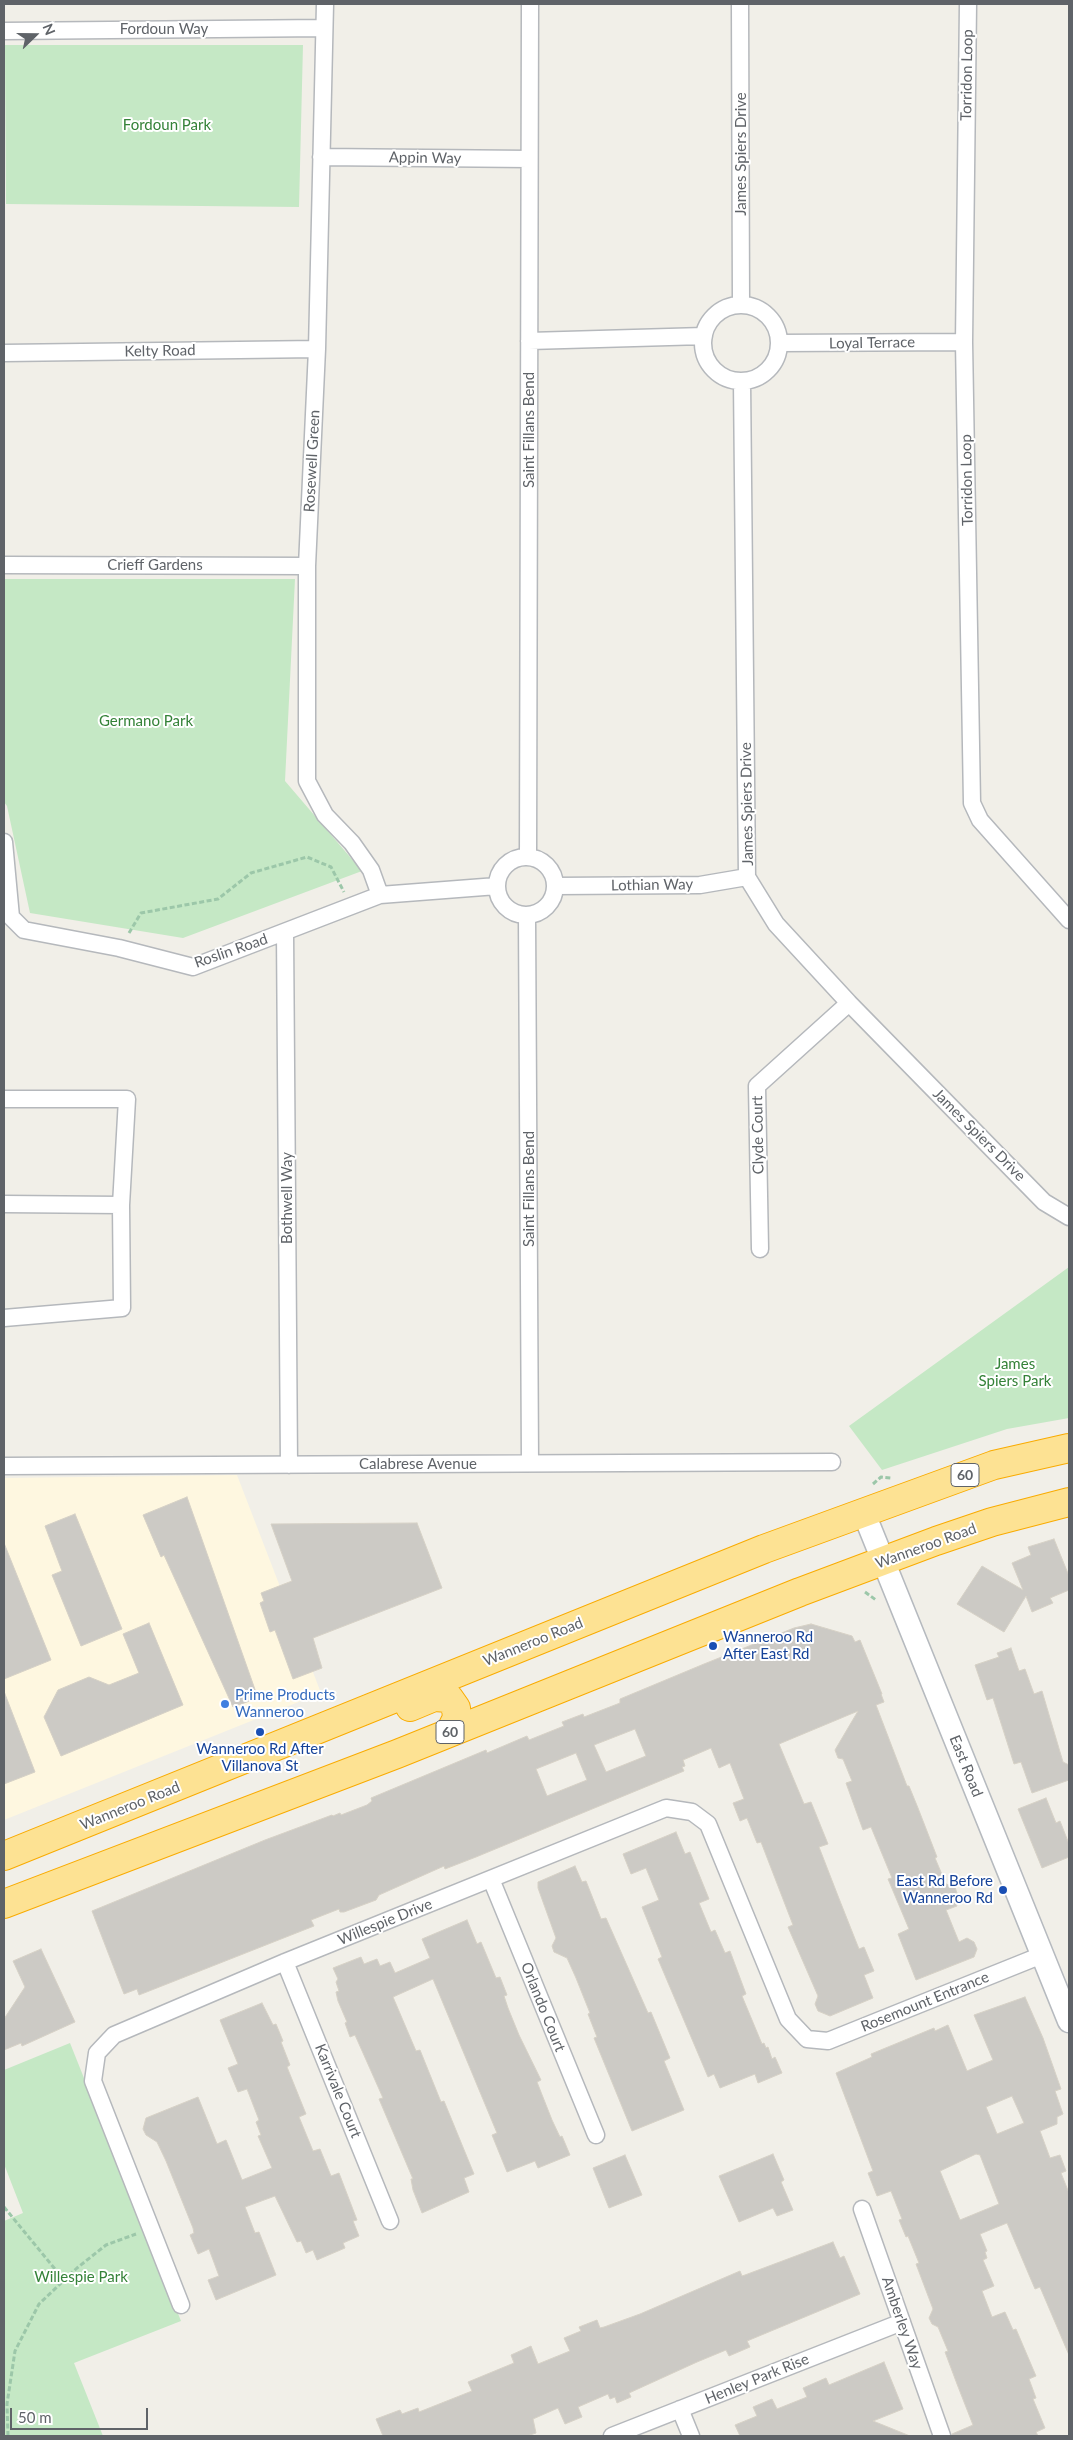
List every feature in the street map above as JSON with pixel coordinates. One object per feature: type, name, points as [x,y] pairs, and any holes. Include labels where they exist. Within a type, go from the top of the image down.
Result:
[{"type":"highway","name":"Wanneroo Road","points":[[4,1856],[238,1763],[405,1693],[863,1511],[994,1465],[1069,1448]]},
{"type":"highway","name":"Wanneroo Road","points":[[4,1904],[450,1732],[884,1560],[992,1522],[1069,1502]]},
{"type":"highway","name":"60","points":[[238,1763],[290,1754],[434,1697],[449,1698],[456,1708],[457,1718],[450,1732]]},
{"type":"street","name":"Rosewell Green","points":[[325,4],[317,349],[307,566],[307,782],[325,816],[352,843],[371,870],[380,896]]},
{"type":"street","name":"Saint Fillans Bend","points":[[528,857],[530,4]]},
{"type":"street","name":"James Spiers Drive","points":[[740,4],[741,305]]},
{"type":"street","name":"Torridon Loop","points":[[968,4],[964,342],[972,803],[980,820],[1069,920]]},
{"type":"street","name":"Fordoun Way","points":[[4,30],[324,28]]},
{"type":"street","name":"Appin Way","points":[[321,157],[530,159]]},
{"type":"street","points":[[741,305],[754,307],[766,314],[774,324],[779,344],[777,356],[770,368],[760,376],[742,381],[723,376],[708,362],[704,350],[704,336],[708,324],[716,314],[728,307],[741,305]]},
{"type":"street","points":[[529,341],[704,336]]},
{"type":"street","name":"Loyal Terrace","points":[[779,344],[964,342]]},
{"type":"street","name":"Kelty Road","points":[[4,353],[317,349]]},
{"type":"street","name":"James Spiers Drive","points":[[742,381],[748,877],[776,924],[849,1003],[1044,1202],[1069,1217]]},
{"type":"street","name":"Crieff Gardens","points":[[4,565],[307,566]]},
{"type":"street","name":"Roslin Road","points":[[4,842],[11,917],[24,930],[120,948],[193,966],[380,896],[497,886]]},
{"type":"street","points":[[528,857],[538,859],[546,865],[552,873],[556,886],[554,896],[549,905],[542,912],[528,916],[508,910],[502,902],[497,886],[499,876],[504,867],[512,860],[528,857]]},
{"type":"street","name":"Lothian Way","points":[[556,886],[700,885],[748,877]]},
{"type":"street","name":"Saint Fillans Bend","points":[[528,916],[530,1463]]},
{"type":"street","name":"Bothwell Way","points":[[285,932],[289,1465]]},
{"type":"street","name":"Clyde Court","points":[[760,1249],[757,1086],[849,1003]]},
{"type":"street","points":[[4,1099],[127,1098],[121,1205],[122,1308],[4,1318]]},
{"type":"street","points":[[4,1204],[121,1205]]},
{"type":"street","name":"Calabrese Avenue","points":[[4,1466],[832,1462]]},
{"type":"street","name":"East Road","points":[[863,1511],[1069,2021]]},
{"type":"street","name":"Willespie Drive","points":[[181,2305],[93,2081],[97,2053],[114,2034],[666,1808],[692,1812],[708,1824],[788,2019],[807,2039]]},
{"type":"street","name":"Orlando Court","points":[[491,1879],[596,2135]]},
{"type":"street","name":"Rosemount Entrance","points":[[807,2039],[828,2041],[1042,1955]]},
{"type":"street","name":"Karrivale Court","points":[[286,1962],[390,2221]]},
{"type":"street","name":"Amberley Way","points":[[862,2209],[942,2436]]},
{"type":"street","name":"Henley Park Rise","points":[[612,2436],[902,2322]]},
{"type":"street","points":[[680,2409],[691,2436]]},
{"type":"path","points":[[120,948],[141,913],[218,899],[251,873],[307,857],[331,867],[351,906]]},
{"type":"path","points":[[4,2207],[64,2280]]},
{"type":"path","points":[[8,2436],[7,2404],[14,2351],[39,2304],[64,2280],[106,2246],[150,2228]]},
{"type":"shaded area","points":[[237,1475],[321,1693],[4,1820],[4,1478]]},
{"type":"green space","name":"Fordoun Park","points":[[5,45],[303,45],[299,207],[6,204]]},
{"type":"green space","name":"Germano Park","points":[[4,579],[295,579],[285,781],[362,871],[183,938],[30,913],[7,806],[4,802]]},
{"type":"green space","name":"James Spiers Park","points":[[1069,1267],[1069,1418],[1007,1429],[882,1470],[849,1426]]},
{"type":"green space","name":"Willespie Park","points":[[70,2043],[181,2321],[74,2363],[103,2436],[4,2436],[4,2221],[23,2213],[4,2164],[4,2070]]},
{"type":"building","points":[[187,1497],[258,1698],[233,1707],[164,1555],[161,1557],[143,1515]]},
{"type":"building","points":[[75,1514],[122,1629],[81,1646],[52,1575],[62,1571],[45,1526]]},
{"type":"building","points":[[417,1523],[442,1588],[313,1638],[322,1668],[293,1679],[275,1630],[270,1632],[260,1603],[264,1601],[261,1593],[292,1581],[271,1524]]},
{"type":"building","points":[[1054,1539],[1069,1576],[1069,1590],[1050,1598],[1053,1603],[1032,1612],[1026,1596],[1004,1632],[957,1604],[982,1566],[1023,1590],[1012,1563],[1031,1555],[1028,1547]]},
{"type":"building","points":[[4,1543],[51,1660],[4,1679]]},
{"type":"building","points":[[149,1623],[183,1705],[61,1756],[44,1717],[58,1690],[89,1677],[109,1685],[139,1673],[123,1634]]},
{"type":"building","points":[[811,1624],[852,1636],[855,1642],[860,1640],[884,1702],[876,1705],[907,1786],[909,1786],[918,1808],[946,1884],[955,1887],[957,1893],[954,1899],[957,1906],[946,1910],[959,1942],[967,1938],[974,1942],[977,1949],[974,1957],[916,1980],[898,1934],[909,1929],[888,1879],[892,1878],[871,1827],[863,1830],[846,1783],[852,1781],[843,1759],[838,1758],[835,1750],[858,1711],[779,1744],[804,1804],[811,1802],[828,1844],[819,1847],[859,1949],[864,1947],[874,1971],[864,1975],[873,1998],[830,2016],[818,2011],[815,2004],[818,1996],[788,1927],[793,1925],[761,1842],[757,1843],[747,1818],[740,1821],[733,1803],[744,1799],[730,1763],[719,1768],[711,1748],[683,1760],[685,1766],[682,1767],[684,1771],[476,1857],[445,1869],[444,1866],[379,1895],[376,1900],[344,1912],[340,1912],[339,1909],[311,1920],[314,1926],[139,1995],[137,1989],[124,1994],[92,1911],[265,1840],[332,1815],[340,1813],[341,1815],[367,1805],[372,1801],[371,1798],[486,1750],[487,1753],[527,1736],[529,1740],[564,1726],[562,1722],[583,1714],[584,1717],[620,1703],[620,1699],[794,1628]],"holes":[[[635,1729],[646,1756],[606,1772],[594,1745]],[[576,1753],[587,1780],[547,1796],[536,1769]]]},
{"type":"building","points":[[1011,1648],[1019,1671],[1025,1669],[1034,1694],[1042,1691],[1063,1762],[1069,1765],[1069,1780],[1032,1793],[1021,1762],[1014,1764],[993,1698],[987,1700],[975,1665],[999,1657],[997,1653]]},
{"type":"building","points":[[4,1695],[35,1772],[4,1784]]},
{"type":"building","points":[[1046,1798],[1056,1823],[1060,1821],[1069,1844],[1069,1857],[1042,1868],[1018,1809]]},
{"type":"building","points":[[676,1832],[685,1854],[690,1852],[709,1899],[699,1903],[711,1932],[715,1930],[725,1953],[730,1951],[746,1994],[742,1996],[762,2044],[764,2043],[766,2048],[768,2047],[772,2059],[775,2057],[782,2073],[758,2083],[755,2074],[720,2088],[714,2074],[708,2077],[658,1959],[662,1957],[642,1907],[659,1900],[646,1868],[631,1874],[623,1854]]},
{"type":"building","points":[[575,1866],[582,1882],[586,1881],[601,1919],[606,1918],[648,2013],[651,2012],[670,2058],[664,2061],[684,2110],[632,2131],[594,2038],[597,2037],[588,2014],[590,2013],[576,1978],[567,1958],[554,1952],[552,1946],[556,1938],[538,1888],[538,1882]]},
{"type":"building","points":[[467,1920],[477,1944],[481,1942],[496,1978],[500,1977],[507,1995],[504,1996],[508,2008],[541,2080],[537,2082],[552,2120],[560,2137],[562,2136],[570,2155],[538,2168],[535,2161],[507,2172],[492,2135],[497,2133],[433,1979],[393,1997],[416,2051],[420,2050],[441,2102],[444,2101],[474,2174],[464,2178],[469,2192],[422,2213],[413,2190],[411,2179],[413,2179],[379,2099],[383,2098],[355,2035],[350,2037],[345,2023],[347,2022],[338,2001],[336,1992],[339,1991],[336,1982],[338,1979],[333,1968],[361,1957],[364,1964],[377,1959],[380,1966],[390,1962],[395,1973],[430,1958],[422,1939]]},
{"type":"building","points":[[41,1949],[75,2022],[22,2046],[21,2043],[4,2050],[4,2019],[25,1987],[13,1961]]},
{"type":"building","points":[[1025,1997],[1043,2038],[1061,2089],[1055,2091],[1063,2114],[1057,2117],[1057,2124],[1040,2131],[1050,2158],[1060,2155],[1066,2171],[1061,2173],[1069,2193],[1069,2355],[1040,2287],[1035,2289],[1007,2223],[980,2234],[987,2251],[985,2252],[987,2258],[983,2260],[994,2286],[982,2291],[992,2317],[1005,2312],[1013,2330],[1016,2329],[1036,2376],[1029,2379],[1036,2398],[1033,2399],[1045,2428],[1036,2432],[1038,2436],[952,2436],[952,2434],[973,2425],[945,2352],[948,2351],[938,2327],[932,2324],[929,2318],[933,2309],[916,2264],[919,2263],[899,2220],[902,2219],[891,2191],[877,2196],[868,2173],[873,2171],[836,2073],[872,2057],[871,2054],[934,2028],[935,2031],[948,2025],[967,2071],[993,2060],[974,2015]],"holes":[[[1012,2096],[1024,2123],[997,2134],[986,2107]],[[976,2154],[980,2155],[999,2204],[960,2220],[940,2171]]]},
{"type":"building","points":[[262,2003],[273,2025],[276,2024],[283,2041],[281,2042],[290,2065],[287,2067],[306,2114],[299,2117],[313,2151],[320,2149],[331,2176],[339,2173],[357,2220],[353,2221],[359,2236],[343,2243],[345,2248],[317,2260],[313,2250],[306,2253],[301,2241],[297,2242],[275,2196],[245,2207],[255,2233],[259,2232],[276,2275],[216,2300],[208,2280],[219,2276],[209,2249],[198,2254],[190,2235],[194,2233],[193,2228],[166,2161],[157,2142],[146,2135],[143,2129],[146,2118],[198,2097],[217,2144],[226,2140],[242,2180],[272,2168],[258,2136],[261,2135],[256,2122],[259,2120],[247,2089],[238,2092],[228,2068],[238,2064],[220,2020]]},
{"type":"building","points":[[773,2154],[784,2180],[781,2182],[793,2210],[777,2216],[773,2208],[739,2222],[719,2176]]},
{"type":"building","points":[[625,2155],[642,2195],[609,2208],[593,2168]]},
{"type":"building","points":[[833,2242],[840,2258],[844,2256],[860,2294],[747,2341],[750,2347],[729,2356],[726,2350],[697,2362],[629,2393],[631,2397],[617,2403],[615,2397],[610,2399],[608,2394],[578,2407],[582,2417],[565,2424],[558,2408],[533,2419],[536,2433],[527,2436],[383,2436],[376,2419],[400,2410],[402,2414],[418,2408],[419,2412],[472,2391],[468,2382],[514,2363],[511,2355],[531,2346],[538,2364],[570,2351],[564,2338],[581,2331],[579,2327],[597,2320],[600,2328],[604,2327],[640,2314],[740,2271],[742,2276]]},
{"type":"building","points":[[884,2362],[903,2409],[873,2421],[910,2436],[740,2436],[735,2425],[757,2416],[753,2407],[772,2399],[777,2409],[807,2397],[803,2388],[826,2378],[829,2385]]},
{"type":"place","name":"Wanneroo Rd After East Rd","points":[[713,1646]]},
{"type":"place","name":"Prime Products Wanneroo","points":[[225,1704]]},
{"type":"place","name":"Wanneroo Rd After Villanova St","points":[[260,1732]]},
{"type":"place","name":"East Rd Before Wanneroo Rd","points":[[1003,1890]]}]
